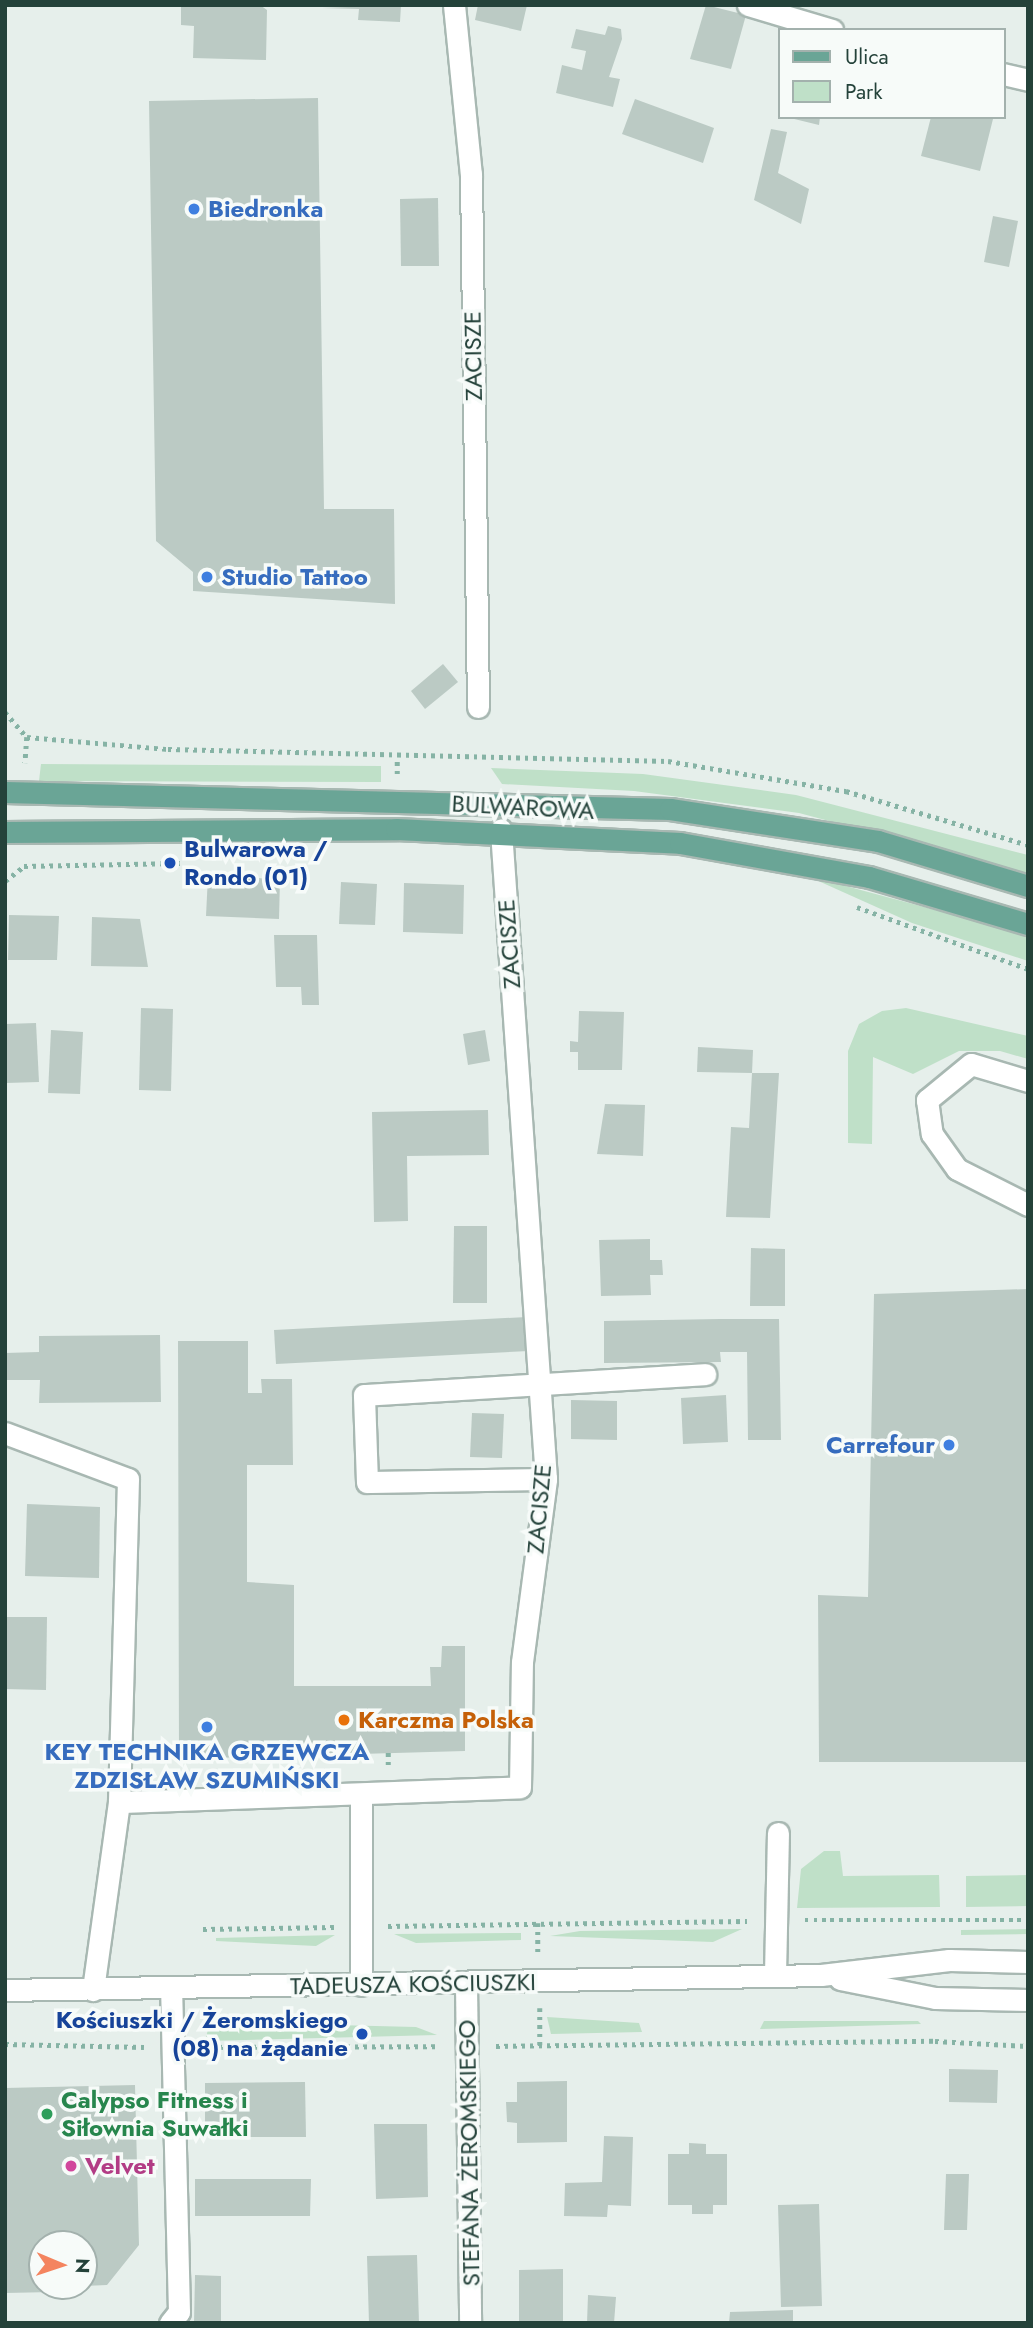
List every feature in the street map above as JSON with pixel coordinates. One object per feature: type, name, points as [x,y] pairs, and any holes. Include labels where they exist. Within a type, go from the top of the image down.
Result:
[{"type":"main road","name":"BULWAROWA","points":[[5,792],[670,808],[878,841],[1028,886]]},
{"type":"main road","name":"BULWAROWA","points":[[5,832],[501,830],[774,856],[918,888],[1028,924]]},
{"type":"street","name":"ZACISZE","points":[[454,5],[471,174],[478,707]]},
{"type":"street","points":[[748,5],[825,28]]},
{"type":"street","points":[[1005,74],[1028,80]]},
{"type":"street","name":"ZACISZE","points":[[119,1802],[361,1797],[520,1787],[522,1662],[546,1479],[542,1384],[501,830]]},
{"type":"street","points":[[1028,1080],[971,1064],[927,1100],[932,1134],[957,1170],[1028,1205]]},
{"type":"street","points":[[546,1479],[367,1482],[364,1395],[705,1374]]},
{"type":"street","points":[[5,1433],[128,1479],[119,1802],[93,1990]]},
{"type":"street","points":[[361,1797],[361,1985]]},
{"type":"street","points":[[775,1975],[778,1833]]},
{"type":"street","name":"TADEUSZA KOŚCIUSZKI","points":[[5,1990],[821,1975],[950,1960],[1028,1962]]},
{"type":"street","name":"TADEUSZA KOŚCIUSZKI","points":[[821,1975],[934,1998],[1028,2000]]},
{"type":"street","name":"STEFANA ŻEROMSKIEGO","points":[[467,1983],[470,2323]]},
{"type":"street","points":[[170,2323],[179,2312],[171,1988]]},
{"type":"path","points":[[5,712],[27,737],[168,749],[668,761],[846,791],[1028,845]]},
{"type":"path","points":[[203,1929],[776,1920],[1028,1920]]},
{"type":"path","points":[[5,2044],[171,2048],[936,2041],[1028,2046]]},
{"type":"green space","points":[[41,764],[381,766],[381,782],[39,781]]},
{"type":"green space","points":[[491,768],[643,774],[796,795],[1028,855],[1028,874],[799,813],[634,791],[502,784]]},
{"type":"green space","points":[[805,875],[1028,935],[1028,961],[912,923]]},
{"type":"green space","points":[[906,1008],[1028,1036],[1028,1059],[1000,1051],[959,1051],[913,1074],[873,1057],[872,1144],[848,1143],[848,1051],[859,1024],[882,1011]]},
{"type":"green space","points":[[824,1851],[840,1851],[843,1876],[939,1875],[940,1907],[797,1908],[801,1869]]},
{"type":"green space","points":[[1028,1875],[1028,1906],[966,1907],[966,1876]]},
{"type":"green space","points":[[742,1929],[713,1942],[550,1936],[580,1931]]},
{"type":"green space","points":[[1028,1929],[1028,1934],[961,1935],[961,1930]]},
{"type":"green space","points":[[521,1933],[521,1940],[416,1943],[394,1934]]},
{"type":"green space","points":[[335,1935],[316,1946],[216,1941],[216,1938]]},
{"type":"green space","points":[[547,2017],[639,2023],[642,2032],[551,2034]]},
{"type":"green space","points":[[764,2021],[918,2021],[921,2024],[760,2029]]},
{"type":"green space","points":[[210,2022],[416,2027],[437,2035],[205,2041]]},
{"type":"building","points":[[181,5],[260,5],[267,10],[266,60],[193,58],[194,26],[181,25]]},
{"type":"building","points":[[401,5],[400,22],[358,20],[359,9],[322,8]]},
{"type":"building","points":[[478,5],[527,5],[521,31],[475,20]]},
{"type":"building","points":[[706,5],[746,15],[731,69],[690,59]]},
{"type":"building","points":[[608,26],[621,29],[622,39],[609,77],[620,79],[613,107],[556,93],[562,65],[582,70],[586,51],[571,48],[576,29],[605,35]]},
{"type":"building","points":[[318,98],[324,509],[394,509],[395,604],[193,591],[193,572],[156,541],[149,101]]},
{"type":"building","points":[[635,99],[714,128],[703,163],[622,134]]},
{"type":"building","points":[[794,119],[820,119],[819,125]]},
{"type":"building","points":[[930,119],[993,119],[980,171],[921,156]]},
{"type":"building","points":[[771,129],[787,132],[778,173],[809,189],[801,224],[754,200]]},
{"type":"building","points":[[438,198],[439,266],[401,266],[400,199]]},
{"type":"building","points":[[993,216],[1018,221],[1009,267],[984,262]]},
{"type":"building","points":[[443,664],[458,682],[425,709],[411,691]]},
{"type":"building","points":[[208,876],[280,879],[279,919],[206,916]]},
{"type":"building","points":[[341,882],[377,884],[375,925],[339,924]]},
{"type":"building","points":[[404,883],[464,885],[463,934],[403,932]]},
{"type":"building","points":[[9,915],[59,916],[57,960],[8,960]]},
{"type":"building","points":[[92,917],[140,919],[148,967],[91,966]]},
{"type":"building","points":[[274,935],[317,935],[319,1005],[302,1005],[301,987],[276,987]]},
{"type":"building","points":[[141,1008],[173,1009],[171,1091],[139,1090]]},
{"type":"building","points":[[579,1011],[624,1012],[622,1070],[578,1070],[578,1052],[570,1052],[570,1041],[578,1042]]},
{"type":"building","points":[[36,1023],[39,1082],[6,1083],[5,1024]]},
{"type":"building","points":[[51,1030],[83,1032],[80,1094],[48,1093]]},
{"type":"building","points":[[485,1030],[490,1061],[468,1065],[463,1034]]},
{"type":"building","points":[[698,1047],[753,1050],[752,1073],[697,1072]]},
{"type":"building","points":[[752,1073],[779,1073],[770,1218],[726,1217],[731,1127],[749,1128]]},
{"type":"building","points":[[605,1104],[645,1105],[643,1156],[597,1154]]},
{"type":"building","points":[[488,1110],[489,1155],[407,1156],[408,1221],[374,1222],[372,1112]]},
{"type":"building","points":[[454,1226],[487,1226],[487,1303],[453,1303]]},
{"type":"building","points":[[650,1239],[650,1260],[662,1260],[663,1275],[650,1275],[651,1295],[601,1296],[599,1240]]},
{"type":"building","points":[[751,1248],[785,1249],[785,1306],[750,1306]]},
{"type":"building","name":"Carrefour","points":[[1028,1289],[1028,1762],[819,1762],[818,1595],[868,1597],[874,1294]]},
{"type":"building","points":[[527,1317],[529,1351],[276,1364],[274,1330]]},
{"type":"building","points":[[779,1319],[781,1440],[748,1440],[747,1352],[720,1352],[721,1362],[604,1363],[604,1321]]},
{"type":"building","points":[[160,1335],[161,1402],[39,1403],[40,1380],[5,1380],[5,1353],[39,1352],[39,1336]]},
{"type":"building","points":[[178,1341],[248,1341],[248,1393],[262,1393],[261,1379],[292,1379],[293,1465],[247,1465],[247,1582],[294,1585],[294,1686],[431,1686],[430,1667],[441,1667],[442,1646],[465,1646],[465,1751],[179,1759]]},
{"type":"building","points":[[726,1395],[728,1442],[683,1444],[681,1398]]},
{"type":"building","points":[[571,1400],[617,1401],[617,1440],[571,1439]]},
{"type":"building","points":[[472,1413],[504,1414],[502,1458],[470,1457]]},
{"type":"building","points":[[27,1504],[100,1507],[99,1578],[25,1576]]},
{"type":"building","points":[[5,1617],[47,1617],[46,1690],[5,1689]]},
{"type":"building","points":[[949,2069],[998,2070],[997,2103],[949,2102]]},
{"type":"building","points":[[567,2081],[567,2142],[517,2143],[517,2123],[507,2122],[506,2102],[517,2102],[517,2082]]},
{"type":"building","points":[[305,2082],[306,2137],[205,2137],[205,2083]]},
{"type":"building","name":"Velvet","points":[[135,2085],[139,2245],[107,2285],[98,2285],[98,2230],[28,2230],[28,2293],[5,2293],[5,2088]]},
{"type":"building","points":[[374,2124],[427,2124],[428,2197],[376,2199]]},
{"type":"building","points":[[604,2136],[633,2137],[631,2206],[608,2205],[607,2217],[564,2216],[565,2183],[602,2182]]},
{"type":"building","points":[[689,2143],[706,2144],[706,2154],[727,2154],[727,2205],[713,2205],[713,2214],[692,2214],[692,2205],[668,2205],[668,2154],[689,2154]]},
{"type":"building","points":[[946,2174],[969,2174],[967,2230],[944,2230]]},
{"type":"building","points":[[195,2179],[311,2179],[310,2216],[195,2216]]},
{"type":"building","points":[[819,2204],[822,2306],[781,2307],[778,2205]]},
{"type":"building","points":[[417,2255],[419,2323],[369,2323],[367,2256]]},
{"type":"building","points":[[563,2269],[563,2323],[519,2323],[519,2270]]},
{"type":"building","points":[[195,2275],[221,2276],[221,2323],[194,2323]]},
{"type":"building","points":[[588,2295],[616,2297],[614,2323],[587,2323]]},
{"type":"building","points":[[793,2310],[793,2323],[729,2323],[730,2312]]},
{"type":"place","name":"Biedronka","points":[[194,209]]},
{"type":"place","name":"Studio Tattoo","points":[[207,577]]},
{"type":"place","name":"Bulwarowa / Rondo (01)","points":[[170,863]]},
{"type":"place","name":"Carrefour","points":[[949,1445]]},
{"type":"place","name":"Karczma Polska","points":[[344,1720]]},
{"type":"place","name":"KEY TECHNIKA GRZEWCZA ZDZISŁAW SZUMIŃSKI","points":[[207,1727]]},
{"type":"place","name":"Kościuszki / Żeromskiego (08) na żądanie","points":[[362,2034]]},
{"type":"place","name":"Calypso Fitness i Siłownia Suwałki","points":[[47,2114]]},
{"type":"place","name":"Velvet","points":[[71,2166]]}]
